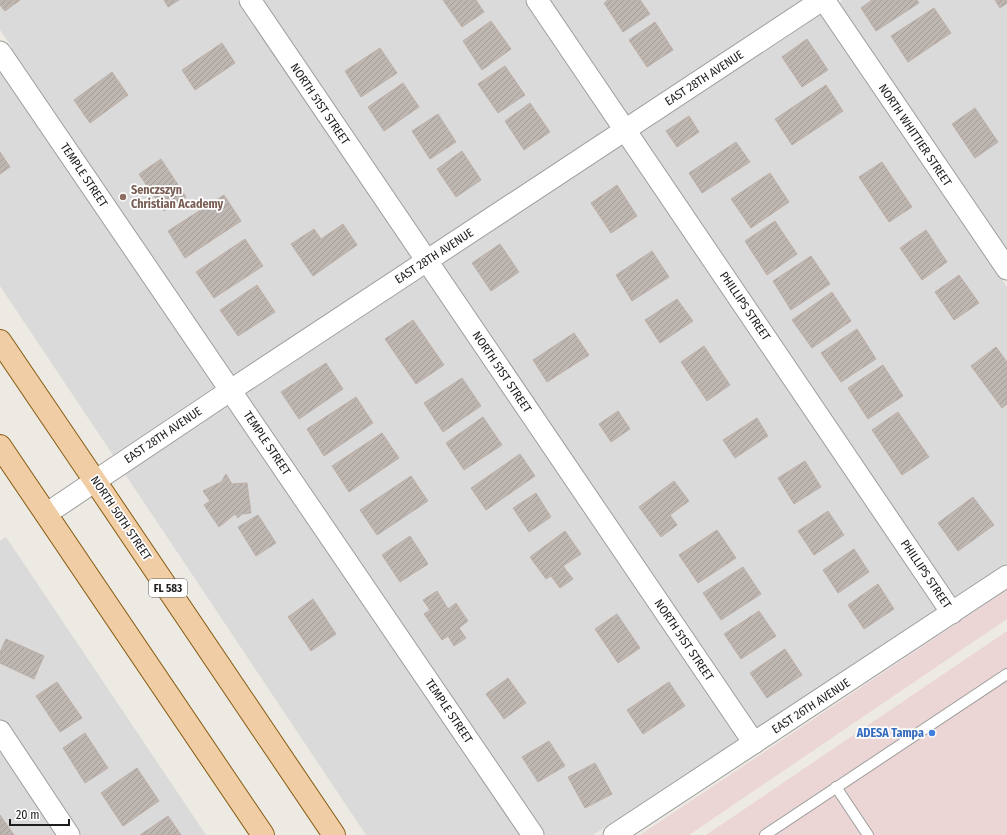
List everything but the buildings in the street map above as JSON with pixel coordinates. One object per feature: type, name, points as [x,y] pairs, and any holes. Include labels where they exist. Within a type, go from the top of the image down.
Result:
[{"type":"main road","name":"NORTH 50TH STREET","points":[[0,341],[334,835]]},
{"type":"main road","points":[[0,446],[263,835]]},
{"type":"street","name":"NORTH 51ST STREET","points":[[250,0],[754,743]]},
{"type":"street","name":"PHILLIPS STREET","points":[[537,0],[952,612]]},
{"type":"street","name":"EAST 28TH AVENUE","points":[[46,514],[231,390],[823,0]]},
{"type":"street","name":"NORTH WHITTIER STREET","points":[[823,0],[1007,269]]},
{"type":"street","name":"TEMPLE STREET","points":[[0,52],[533,835]]},
{"type":"street","name":"EAST 26TH AVENUE","points":[[614,835],[1007,576]]},
{"type":"street","points":[[0,731],[69,835]]},
{"type":"lane","points":[[764,835],[1007,674]]},
{"type":"lane","points":[[836,787],[868,835]]},
{"type":"shaded area","points":[[0,0],[237,0],[412,257],[233,375],[10,49],[12,47],[0,30]]},
{"type":"shaded area","points":[[262,0],[525,0],[611,126],[429,246]]},
{"type":"shaded area","points":[[549,0],[801,0],[627,115]]},
{"type":"shaded area","points":[[843,0],[1007,0],[1007,251],[838,3]]},
{"type":"shaded area","points":[[821,14],[1007,287],[1007,563],[954,597],[640,134]]},
{"type":"shaded area","points":[[0,70],[216,386],[113,455],[0,286]]},
{"type":"shaded area","points":[[623,145],[937,609],[756,728],[441,265]]},
{"type":"shaded area","points":[[425,276],[739,739],[593,835],[545,835],[245,394]]},
{"type":"shaded area","points":[[229,405],[520,835],[366,835],[125,474]]},
{"type":"shaded area","points":[[6,537],[206,835],[82,835],[10,726],[0,720],[0,541]]},
{"type":"shaded area","points":[[1007,590],[1007,619],[689,835],[640,835]]},
{"type":"shaded area","name":"ADESA Tampa","points":[[1007,631],[1007,835],[706,835]]},
{"type":"shaded area","points":[[0,749],[57,835],[0,835]]},
{"type":"place","name":"Senczszyn Christian Academy","points":[[123,197]]},
{"type":"place","name":"ADESA Tampa","points":[[932,733]]}]
